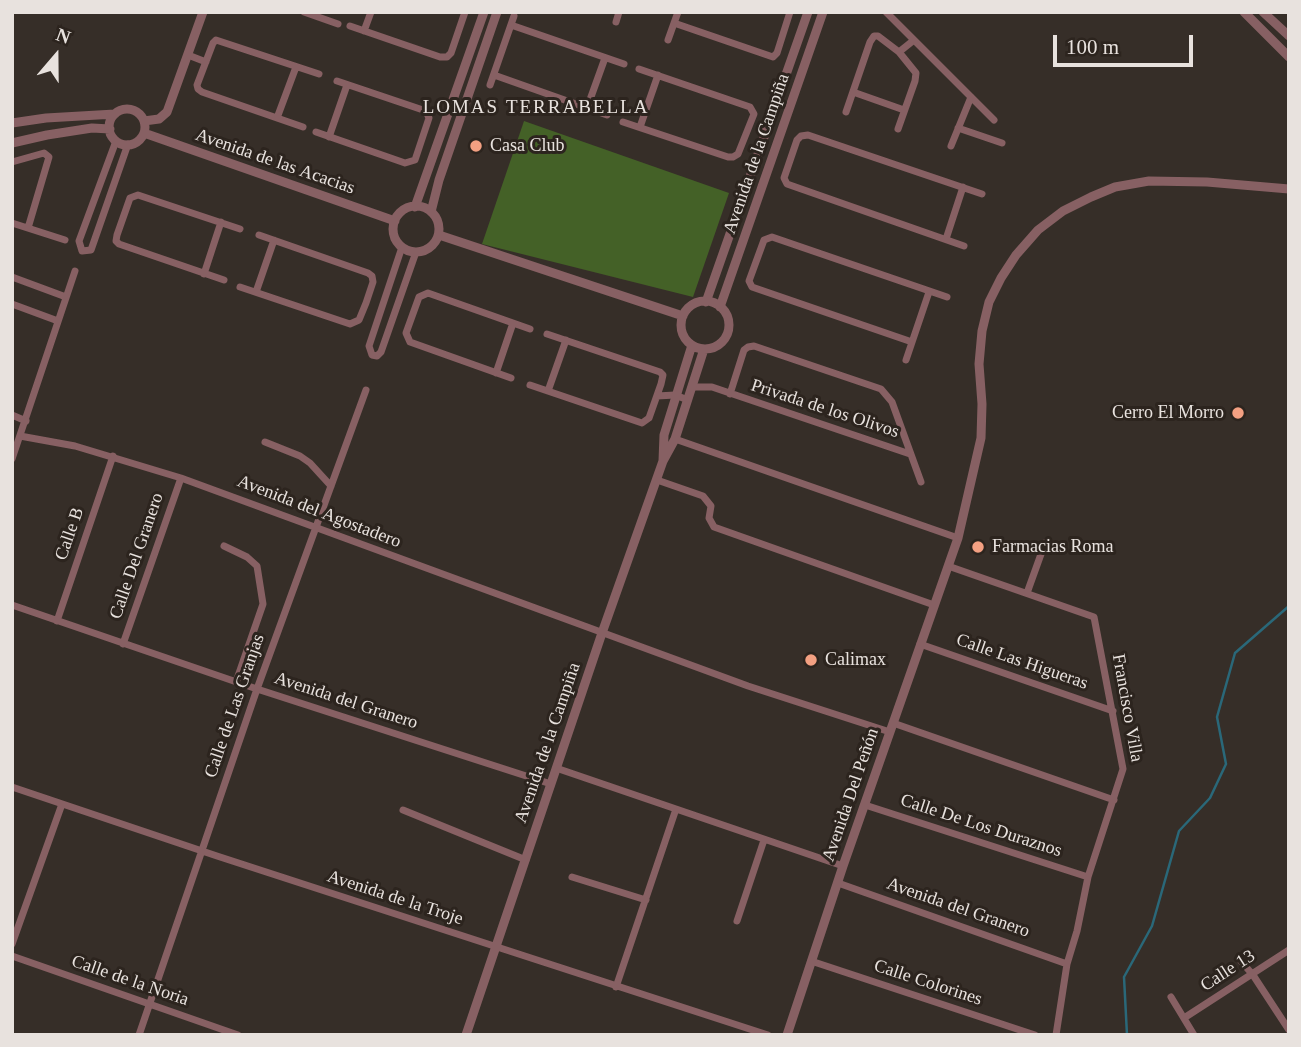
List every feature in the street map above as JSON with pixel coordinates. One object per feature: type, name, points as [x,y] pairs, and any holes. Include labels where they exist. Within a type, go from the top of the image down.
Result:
[{"type":"street","points":[[144,121],[159,118],[167,112],[202,12]]},
{"type":"street","points":[[304,12],[338,24]]},
{"type":"street","points":[[364,31],[371,12]]},
{"type":"street","points":[[350,26],[440,57],[447,57],[451,53],[465,12]]},
{"type":"street","points":[[415,207],[484,12]]},
{"type":"street","points":[[431,212],[439,180],[496,12]]},
{"type":"street","points":[[616,22],[619,12]]},
{"type":"street","points":[[668,40],[678,12]]},
{"type":"street","points":[[674,23],[773,57],[777,53],[790,12]]},
{"type":"street","name":"Avenida de la Campiña","points":[[706,302],[807,12]]},
{"type":"street","name":"Avenida de la Campiña","points":[[720,307],[823,12]]},
{"type":"street","points":[[886,12],[994,120]]},
{"type":"street","points":[[1244,12],[1289,57]]},
{"type":"street","points":[[1264,12],[1289,36]]},
{"type":"street","points":[[490,85],[514,16]]},
{"type":"street","points":[[511,25],[624,64]]},
{"type":"street","points":[[783,34],[798,38]]},
{"type":"street","points":[[458,35],[474,41]]},
{"type":"street","points":[[846,112],[874,37],[883,37],[916,73],[898,128]]},
{"type":"street","points":[[303,127],[199,91],[197,85],[213,43],[218,40],[319,74]]},
{"type":"street","points":[[899,52],[914,40]]},
{"type":"street","points":[[485,46],[502,52]]},
{"type":"street","points":[[188,55],[206,62]]},
{"type":"street","points":[[587,108],[605,58]]},
{"type":"street","points":[[277,118],[296,67]]},
{"type":"street","points":[[623,122],[728,157],[738,154],[754,114],[750,107],[639,69]]},
{"type":"street","points":[[494,75],[607,115]]},
{"type":"street","points":[[640,127],[658,75]]},
{"type":"street","points":[[316,132],[405,163],[415,160],[429,118],[426,111],[337,81]]},
{"type":"street","points":[[329,137],[347,85]]},
{"type":"street","points":[[853,92],[904,110]]},
{"type":"street","points":[[951,146],[971,97]]},
{"type":"street","points":[[12,123],[134,110],[144,121],[144,133],[138,141],[128,144],[116,141]]},
{"type":"street","points":[[115,114],[110,129],[116,141],[79,241],[82,251],[91,250],[114,215],[130,198],[138,195],[240,229]]},
{"type":"street","points":[[28,228],[49,156],[44,153],[15,161],[13,143],[92,128],[110,129]]},
{"type":"street","points":[[958,128],[1002,143]]},
{"type":"street","name":"Avenida de las Acacias","points":[[144,133],[395,221]]},
{"type":"street","points":[[746,134],[762,142]]},
{"type":"street","points":[[964,246],[787,184],[784,178],[791,157],[797,140],[808,135],[982,194]]},
{"type":"street","points":[[422,139],[438,144]]},
{"type":"street","points":[[128,144],[114,215],[116,239],[119,244],[224,280]]},
{"type":"street","points":[[775,151],[791,157]]},
{"type":"street","name":"Avenida Del Peñón","points":[[787,1035],[958,538],[981,438],[979,364],[982,331],[989,302],[1001,278],[1016,254],[1038,230],[1063,211],[1115,187],[1137,183],[1207,183],[1289,189]]},
{"type":"street","points":[[946,239],[963,187]]},
{"type":"street","points":[[744,195],[757,199]]},
{"type":"street","points":[[415,207],[431,212],[438,222],[439,235],[430,247],[416,252],[402,247],[394,235],[395,221],[405,209],[415,207]]},
{"type":"street","points":[[204,274],[221,222]]},
{"type":"street","points":[[12,223],[65,240]]},
{"type":"street","points":[[240,287],[350,324],[359,320],[366,303],[373,276],[259,234]]},
{"type":"street","points":[[439,235],[683,316]]},
{"type":"street","points":[[912,342],[752,287],[749,281],[764,240],[772,237],[947,297]]},
{"type":"street","points":[[256,292],[274,240]]},
{"type":"street","points":[[402,247],[369,346],[370,354],[375,356],[381,352],[416,252]]},
{"type":"street","points":[[738,254],[756,259]]},
{"type":"street","points":[[12,459],[75,271]]},
{"type":"street","points":[[12,277],[66,297]]},
{"type":"street","points":[[906,360],[929,292]]},
{"type":"street","points":[[511,378],[410,342],[406,333],[419,297],[428,293],[530,329]]},
{"type":"street","points":[[706,302],[720,307],[727,316],[727,333],[716,347],[704,349],[692,345],[682,332],[683,316],[692,305],[706,302]]},
{"type":"street","points":[[366,303],[382,308]]},
{"type":"street","points":[[12,304],[58,321]]},
{"type":"street","points":[[395,312],[411,318]]},
{"type":"street","points":[[496,373],[513,323]]},
{"type":"street","points":[[530,385],[642,423],[649,418],[659,396],[663,375],[660,372],[547,334]]},
{"type":"street","points":[[548,391],[566,340]]},
{"type":"street","name":"Avenida de la Campiña","points":[[663,461],[662,446],[674,394],[692,345]]},
{"type":"street","name":"Privada de los Olivos","points":[[730,394],[744,350],[754,346],[881,389],[892,402],[921,482]]},
{"type":"street","name":"Avenida de la Campiña","points":[[466,1035],[602,633],[663,461],[675,439],[704,349]]},
{"type":"street","name":"Privada de los Olivos","points":[[696,376],[712,387],[730,394],[910,454]]},
{"type":"street","points":[[661,384],[688,400]]},
{"type":"street","name":"Privada de los Olivos","points":[[692,387],[712,387]]},
{"type":"street","name":"Calle de Las Granjas","points":[[139,1035],[257,689],[366,390]]},
{"type":"street","points":[[659,396],[674,394]]},
{"type":"street","points":[[12,415],[26,421]]},
{"type":"street","points":[[669,419],[680,423]]},
{"type":"street","name":"Avenida del Agostadero","points":[[20,436],[75,446],[181,478],[602,633]]},
{"type":"street","points":[[675,439],[958,538]]},
{"type":"street","points":[[265,442],[310,463],[331,486]]},
{"type":"street","name":"Calle B","points":[[57,621],[113,456]]},
{"type":"street","name":"Calle Del Granero","points":[[123,644],[181,478]]},
{"type":"street","points":[[657,480],[703,496],[710,506],[709,518],[714,527],[934,605]]},
{"type":"street","points":[[1027,593],[1045,543]]},
{"type":"street","points":[[223,546],[247,557],[257,566],[263,604],[236,682]]},
{"type":"street","name":"Francisco Villa","points":[[948,566],[1094,617],[1123,769],[1088,877],[1067,964],[1056,1035]]},
{"type":"street","name":"Avenida del Granero","points":[[12,605],[257,689],[551,784]]},
{"type":"street","points":[[602,633],[748,686],[891,727],[1114,800]]},
{"type":"street","name":"Calle Las Higueras","points":[[920,644],[1113,711]]},
{"type":"street","points":[[556,768],[843,866]]},
{"type":"street","name":"Avenida de la Troje","points":[[12,787],[202,852],[768,1035]]},
{"type":"street","points":[[12,944],[62,804]]},
{"type":"street","name":"Calle De Los Duraznos","points":[[865,805],[1088,877]]},
{"type":"street","points":[[616,987],[676,809]]},
{"type":"street","points":[[402,810],[526,859]]},
{"type":"street","points":[[737,921],[764,839]]},
{"type":"street","points":[[572,877],[646,900]]},
{"type":"street","name":"Avenida del Granero","points":[[838,883],[1067,964]]},
{"type":"street","name":"Calle 13","points":[[1184,1018],[1289,950]]},
{"type":"street","name":"Calle de la Noria","points":[[12,956],[238,1035]]},
{"type":"street","points":[[1240,960],[1289,1030]]},
{"type":"street","name":"Calle Colorines","points":[[811,961],[1035,1035]]},
{"type":"street","points":[[1171,996],[1194,1035]]},
{"type":"green space","points":[[524,121],[729,193],[693,297],[482,244]]},
{"type":"waterway","points":[[1127,1035],[1124,977],[1152,926],[1179,831],[1210,798],[1226,764],[1217,717],[1235,653],[1289,606]]},
{"type":"place","name":"Casa Club","points":[[476,146]]},
{"type":"place","name":"Cerro El Morro","points":[[1238,413]]},
{"type":"place","name":"Farmacias Roma","points":[[978,547]]},
{"type":"place","name":"Calimax","points":[[811,660]]},
{"type":"district","name":"LOMAS TERRABELLA","points":[[536,108]]}]
